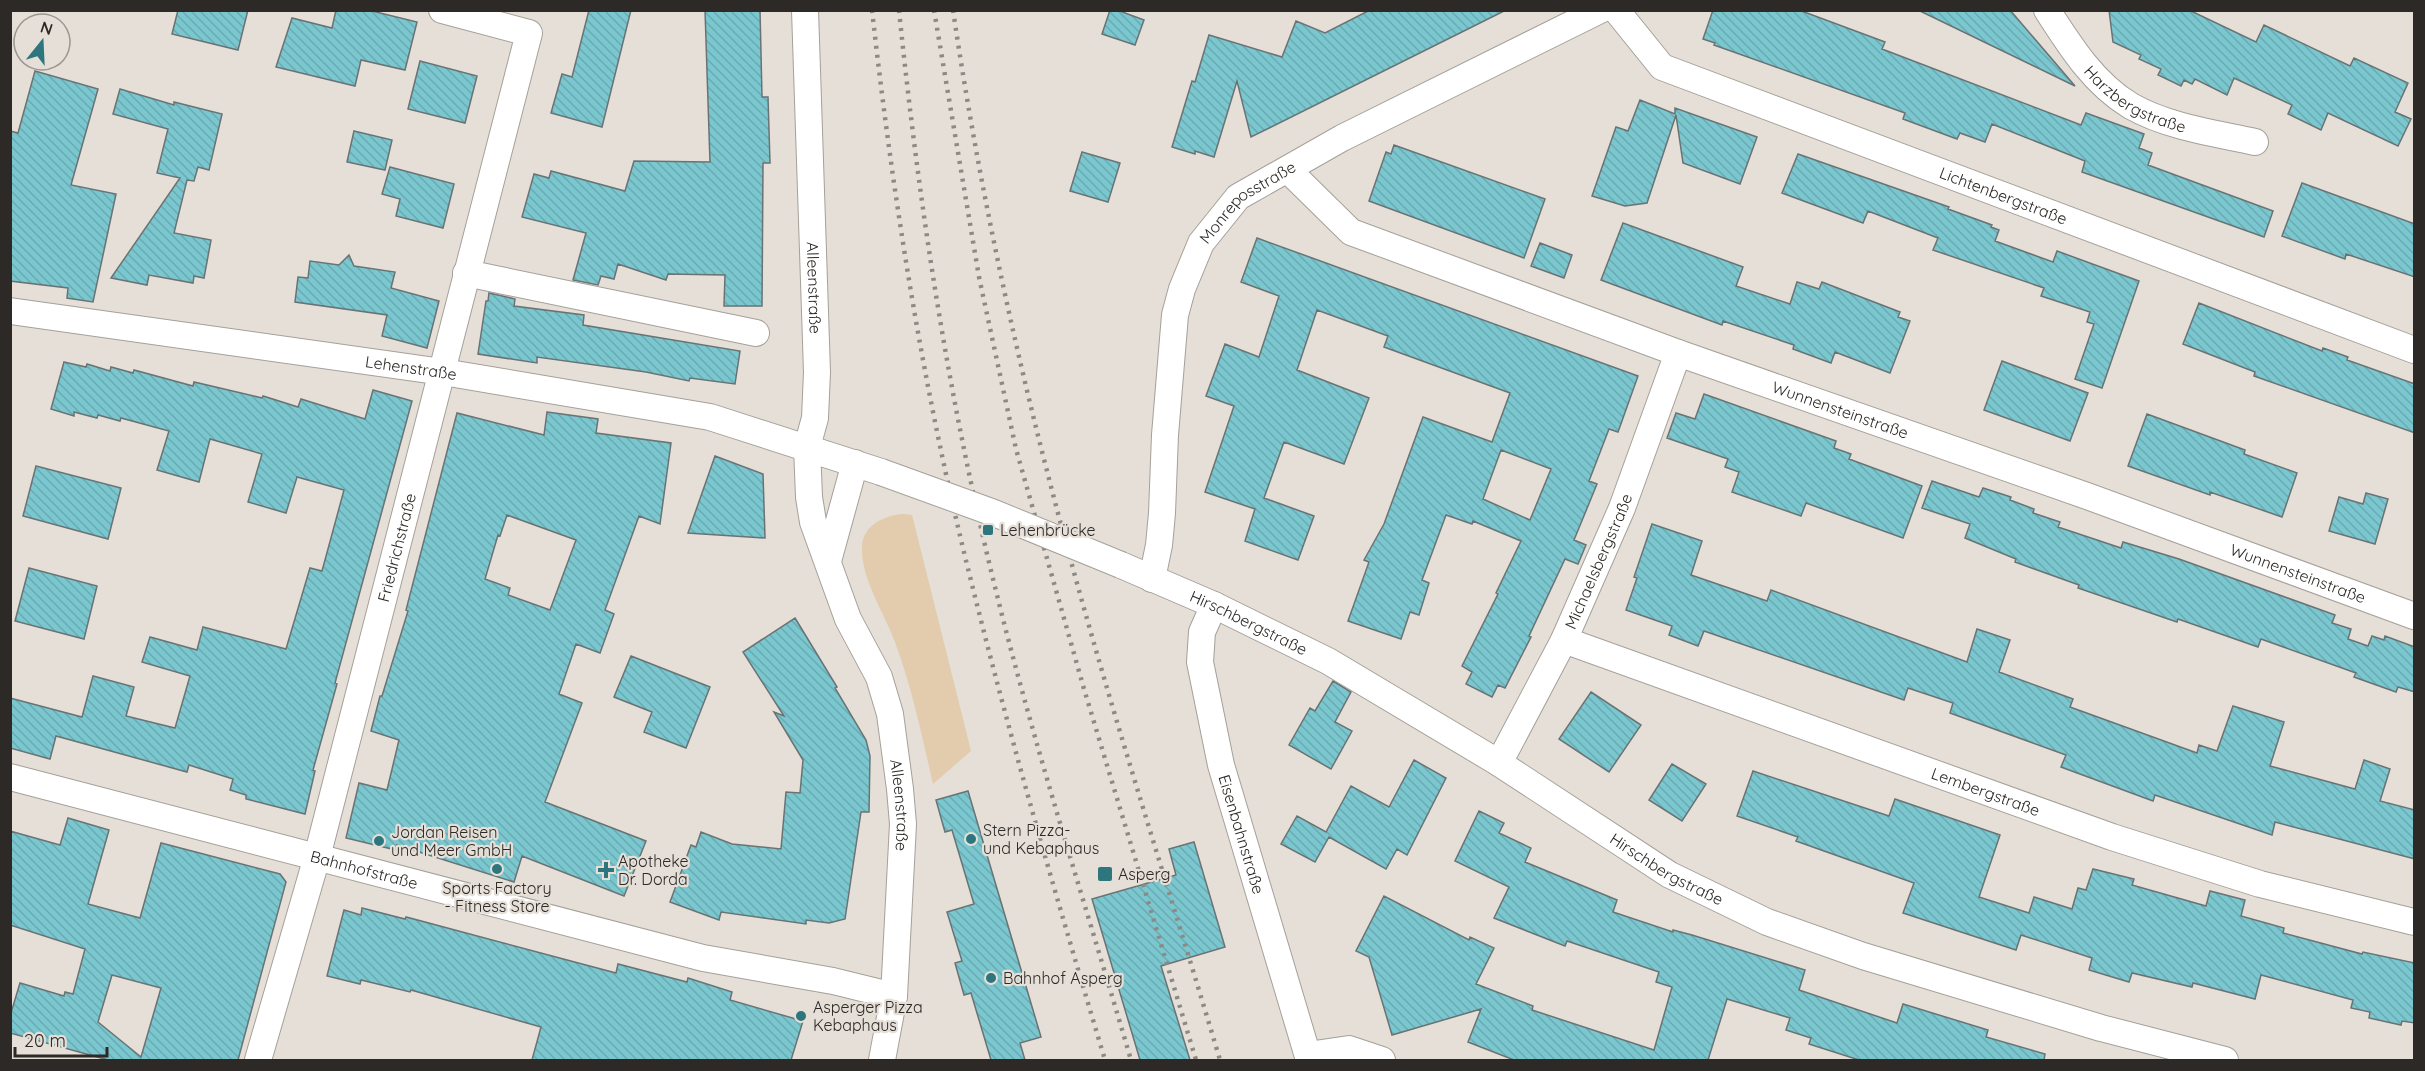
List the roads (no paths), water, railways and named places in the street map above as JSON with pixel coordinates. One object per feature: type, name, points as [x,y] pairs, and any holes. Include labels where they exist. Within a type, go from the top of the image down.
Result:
[{"type":"street","name":"Friedrichstraße","points":[[258,1060],[316,857],[529,33],[442,10]]},
{"type":"street","name":"Alleenstraße","points":[[805,10],[816,372],[815,418],[807,447],[809,497],[813,522],[848,620],[879,677],[890,714],[903,824],[894,996],[882,1060]]},
{"type":"street","name":"Monreposstraße","points":[[1152,579],[1159,545],[1162,513],[1165,435],[1175,315],[1182,289],[1201,243],[1238,197],[1342,138],[1600,10]]},
{"type":"street","name":"Lichtenbergstraße","points":[[1616,10],[1662,67],[2415,350]]},
{"type":"street","name":"Harzbergstraße","points":[[2047,10],[2071,47],[2096,77],[2132,106],[2175,124],[2254,142]]},
{"type":"street","name":"Wunnensteinstraße","points":[[1288,170],[1351,232],[1678,353],[2087,496],[2415,616]]},
{"type":"street","points":[[466,273],[756,333]]},
{"type":"street","name":"Lehenstraße","points":[[10,311],[443,372],[710,417],[807,447]]},
{"type":"street","name":"Michaelsbergstraße","points":[[1500,763],[1564,640],[1622,508],[1678,353]]},
{"type":"street","points":[[807,447],[994,513],[1152,579]]},
{"type":"street","points":[[828,561],[855,463]]},
{"type":"street","name":"Hirschbergstraße","points":[[1152,579],[1214,605],[1328,661],[1500,763],[1670,875],[1767,922],[1863,956],[2101,1028],[2225,1060]]},
{"type":"street","name":"Eisenbahnstraße","points":[[1214,605],[1202,632],[1200,662],[1219,753],[1308,1058]]},
{"type":"street","name":"Lembergstraße","points":[[1564,640],[2112,837],[2260,884],[2415,922]]},
{"type":"street","name":"Bahnhofstraße","points":[[10,777],[704,958],[833,981],[894,996]]},
{"type":"street","points":[[1308,1058],[1349,1049],[1382,1060]]},
{"type":"railway","points":[[872,10],[898,211],[920,345],[947,478],[1012,739],[1105,1060]]},
{"type":"railway","points":[[899,10],[916,156],[937,300],[978,516],[1026,706],[1131,1060]]},
{"type":"railway","points":[[934,10],[979,277],[1016,449],[1084,689],[1196,1060]]},
{"type":"railway","points":[[953,10],[989,216],[1018,352],[1051,487],[1105,681],[1220,1060]]},
{"type":"place","name":"Lehenbrücke","points":[[988,530]]},
{"type":"place","name":"Stern Pizza- und Kebaphaus","points":[[971,839]]},
{"type":"place","name":"Jordan Reisen und Meer GmbH","points":[[379,841]]},
{"type":"place","name":"Sports Factory - Fitness Store","points":[[497,869]]},
{"type":"place","name":"Apotheke Dr. Dorda","points":[[606,870]]},
{"type":"place","name":"Asperg","points":[[1105,874]]},
{"type":"place","name":"Bahnhof Asperg","points":[[991,978]]},
{"type":"place","name":"Asperger Pizza Kebaphaus","points":[[801,1016]]}]
